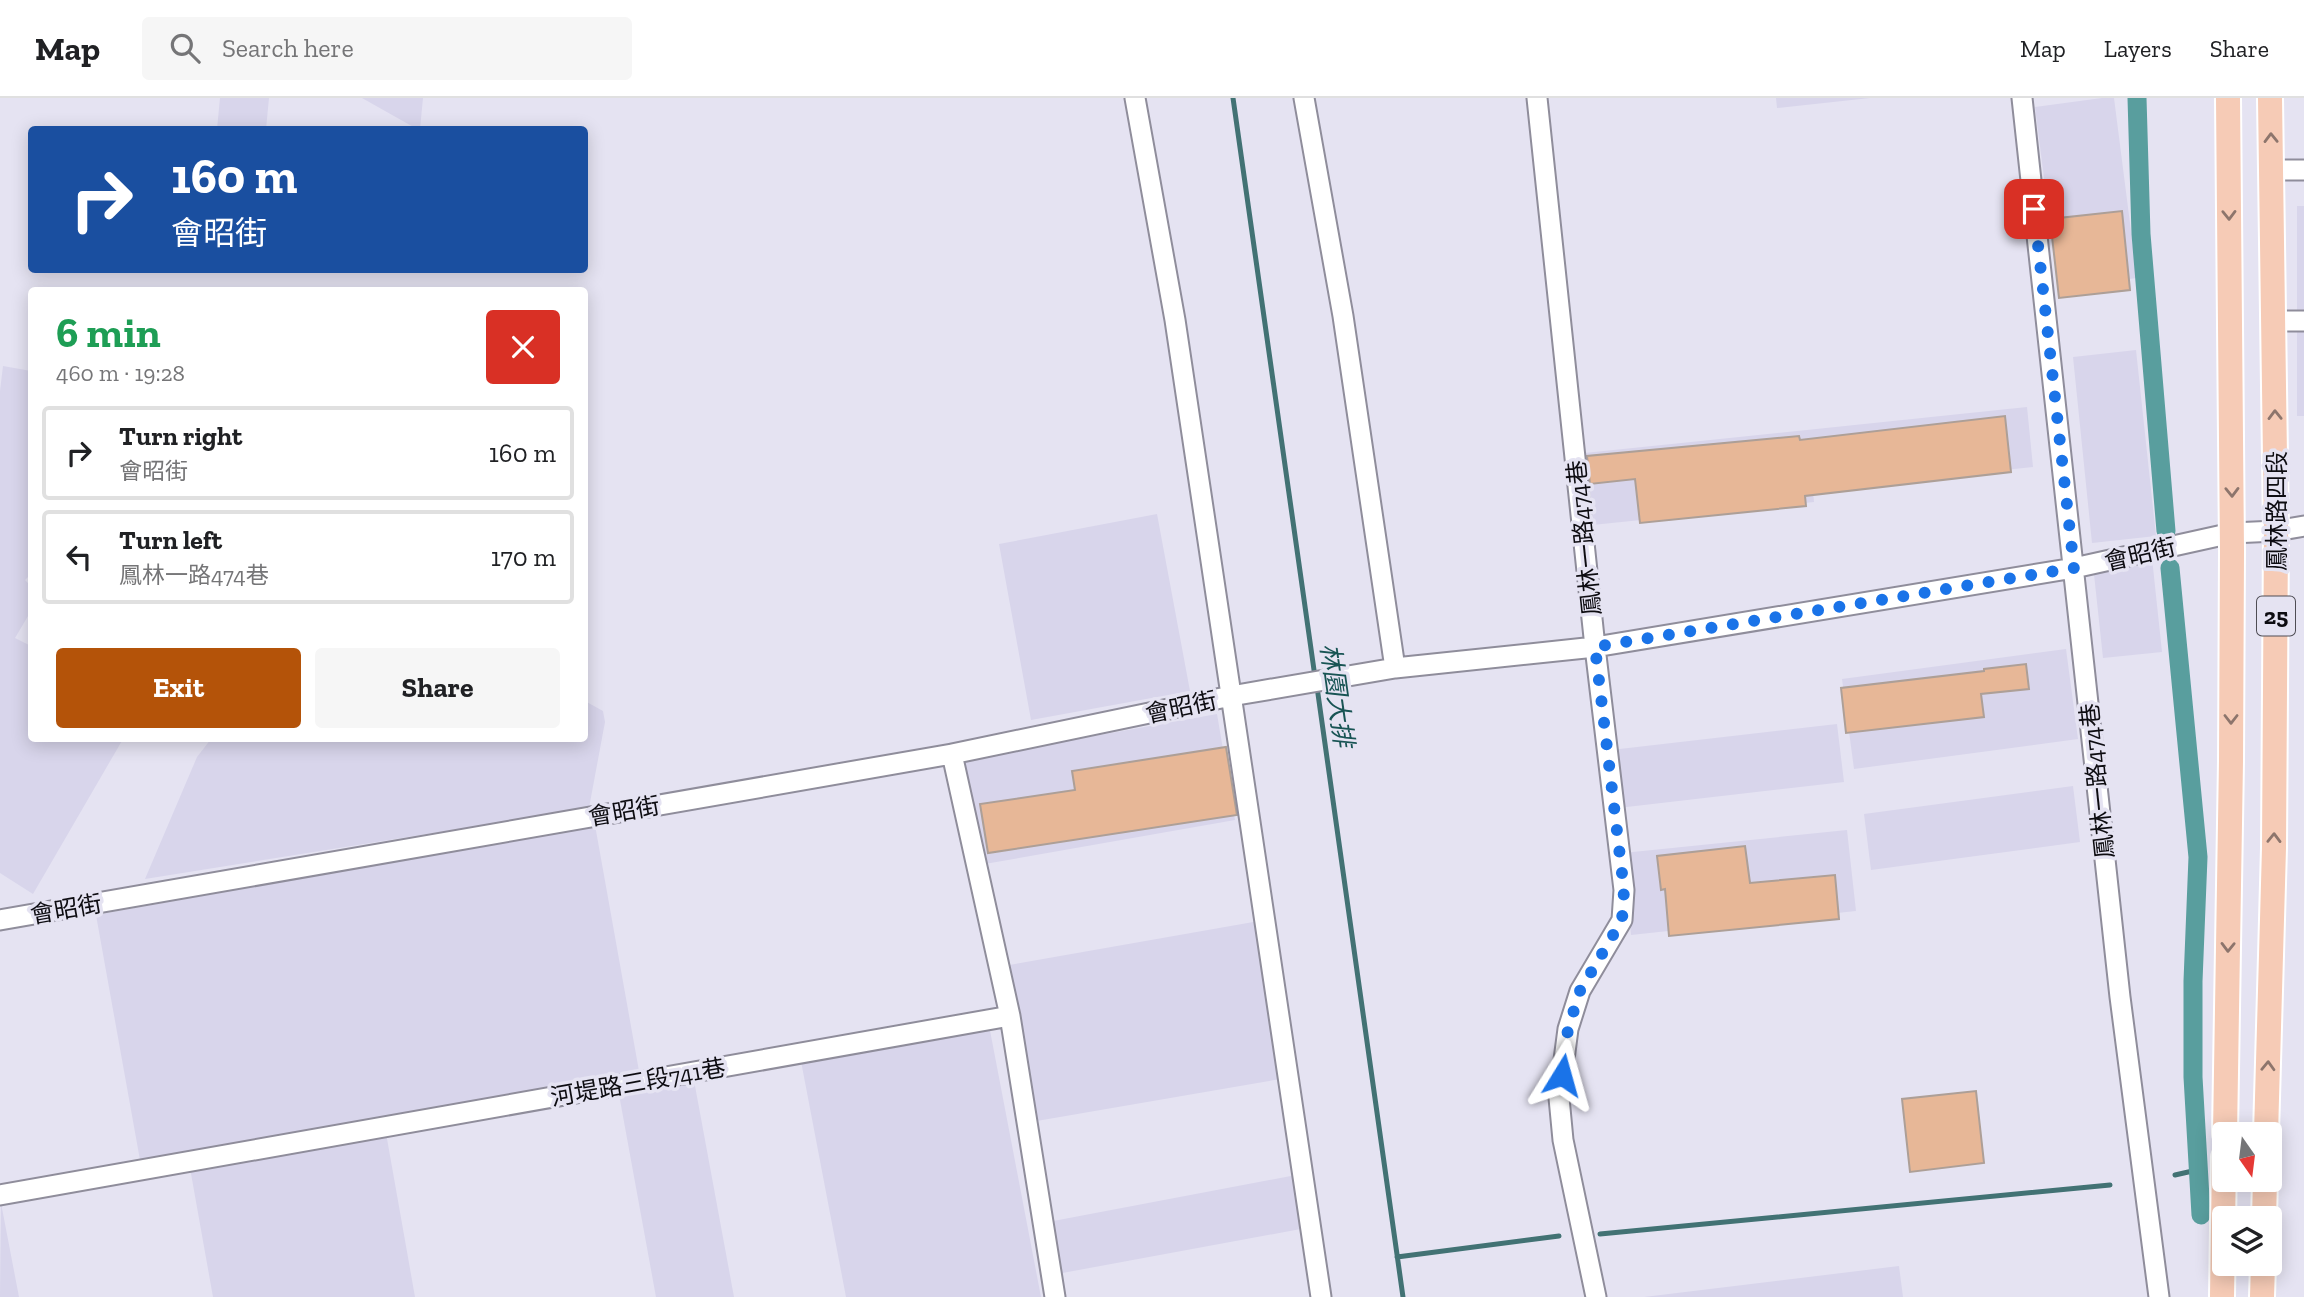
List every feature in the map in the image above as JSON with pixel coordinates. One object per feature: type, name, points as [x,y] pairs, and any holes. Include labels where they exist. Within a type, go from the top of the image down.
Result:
[{"type":"main road","name":"鳳林路四段","points":[[2225,1122],[2232,533],[2228,98]]},
{"type":"main road","name":"鳳林路四段","points":[[2266,1122],[2273,848],[2276,531],[2270,98]]},
{"type":"main road","points":[[2222,1297],[2224,1192]]},
{"type":"main road","points":[[2262,1297],[2263,1276]]},
{"type":"street","points":[[1135,98],[1239,695],[1321,1297]]},
{"type":"street","points":[[1304,98],[1343,316],[1388,670]]},
{"type":"street","name":"鳳林一路474巷","points":[[1537,98],[1595,647],[1624,890],[1622,920],[1580,991],[1568,1029],[1559,1098],[1563,1140],[1596,1297]]},
{"type":"street","name":"鳳林一路474巷","points":[[2022,98],[2120,997],[2159,1297]]},
{"type":"street","points":[[2272,170],[2304,170]]},
{"type":"street","points":[[2274,321],[2304,321]]},
{"type":"street","name":"會昭街","points":[[0,920],[951,754],[1239,695],[1388,670],[1595,647],[2074,568],[2232,533],[2276,531],[2304,526]]},
{"type":"street","points":[[951,754],[1010,1016],[1055,1297]]},
{"type":"street","name":"河堤路三段741巷","points":[[0,1195],[1010,1016]]},
{"type":"shaded area","points":[[220,98],[269,98],[266,126],[217,126]]},
{"type":"shaded area","points":[[362,98],[423,98],[420,126],[412,126]]},
{"type":"shaded area","points":[[1776,98],[1870,98],[1777,108]]},
{"type":"shaded area","points":[[2114,98],[2137,278],[2058,288],[2035,107]]},
{"type":"shaded area","points":[[2297,206],[2304,206],[2304,416],[2297,416]]},
{"type":"shaded area","points":[[2136,350],[2156,536],[2092,543],[2073,357]]},
{"type":"shaded area","points":[[3,366],[28,370],[28,577],[25,580],[28,583],[28,616],[15,638],[28,644],[28,742],[121,742],[33,894],[0,873],[0,391]]},
{"type":"shaded area","points":[[2027,407],[2033,467],[1813,490],[1814,502],[1583,526],[1575,454]]},
{"type":"shaded area","points":[[1157,514],[1190,691],[1031,720],[999,544]]},
{"type":"shaded area","points":[[2152,558],[2162,652],[2103,658],[2093,565]]},
{"type":"shaded area","points":[[2066,649],[2078,739],[1854,769],[1842,679]]},
{"type":"shaded area","points":[[588,703],[603,711],[605,722],[589,808],[145,879],[197,757],[209,742],[588,742]]},
{"type":"shaded area","points":[[1217,714],[1235,820],[979,865],[961,760]]},
{"type":"shaded area","points":[[1837,724],[1844,782],[1618,808],[1611,750]]},
{"type":"shaded area","points":[[2073,786],[2080,842],[1871,870],[1864,814]]},
{"type":"shaded area","points":[[595,825],[639,1071],[140,1160],[96,915]]},
{"type":"shaded area","points":[[1847,830],[1856,911],[1631,935],[1623,853]]},
{"type":"shaded area","points":[[1259,921],[1286,1078],[1025,1123],[998,967]]},
{"type":"shaded area","points":[[988,1020],[1041,1297],[846,1297],[800,1056]]},
{"type":"shaded area","points":[[693,1075],[734,1297],[656,1297],[618,1089]]},
{"type":"shaded area","points":[[386,1133],[415,1297],[213,1297],[190,1168]]},
{"type":"shaded area","points":[[1296,1175],[1306,1228],[1057,1274],[1048,1222]]},
{"type":"shaded area","points":[[1,1203],[19,1297],[0,1297]]},
{"type":"shaded area","points":[[1899,1266],[1903,1297],[1644,1297]]},
{"type":"building","points":[[2122,211],[2130,290],[2059,298],[2050,219]]},
{"type":"building","points":[[2005,416],[2011,472],[1805,496],[1806,506],[1640,523],[1635,479],[1590,484],[1587,456],[1799,436],[1800,440]]},
{"type":"building","points":[[2026,664],[2029,689],[1981,694],[1984,717],[1846,733],[1841,688]]},
{"type":"building","points":[[1226,747],[1237,815],[988,853],[980,804],[1075,790],[1072,771]]},
{"type":"building","points":[[1745,846],[1750,883],[1835,875],[1839,919],[1669,936],[1665,889],[1661,890],[1657,856]]},
{"type":"building","points":[[1976,1091],[1984,1163],[1910,1172],[1902,1099]]},
{"type":"waterway","name":"林園大排","points":[[1233,98],[1315,677]]},
{"type":"waterway","points":[[2137,98],[2141,234],[2166,531]]},
{"type":"waterway","points":[[2170,568],[2198,857],[2193,981],[2193,1077],[2201,1215]]},
{"type":"waterway","name":"林園大排","points":[[1317,687],[1403,1297]]},
{"type":"waterway","points":[[2175,1175],[2197,1170]]},
{"type":"waterway","points":[[1600,1234],[2110,1185]]},
{"type":"waterway","points":[[1397,1257],[1559,1236]]},
{"type":"route","points":[[1562,1075],[1568,1029],[1580,991],[1622,920],[1624,890],[1595,647],[2074,568],[2034,209]]}]
